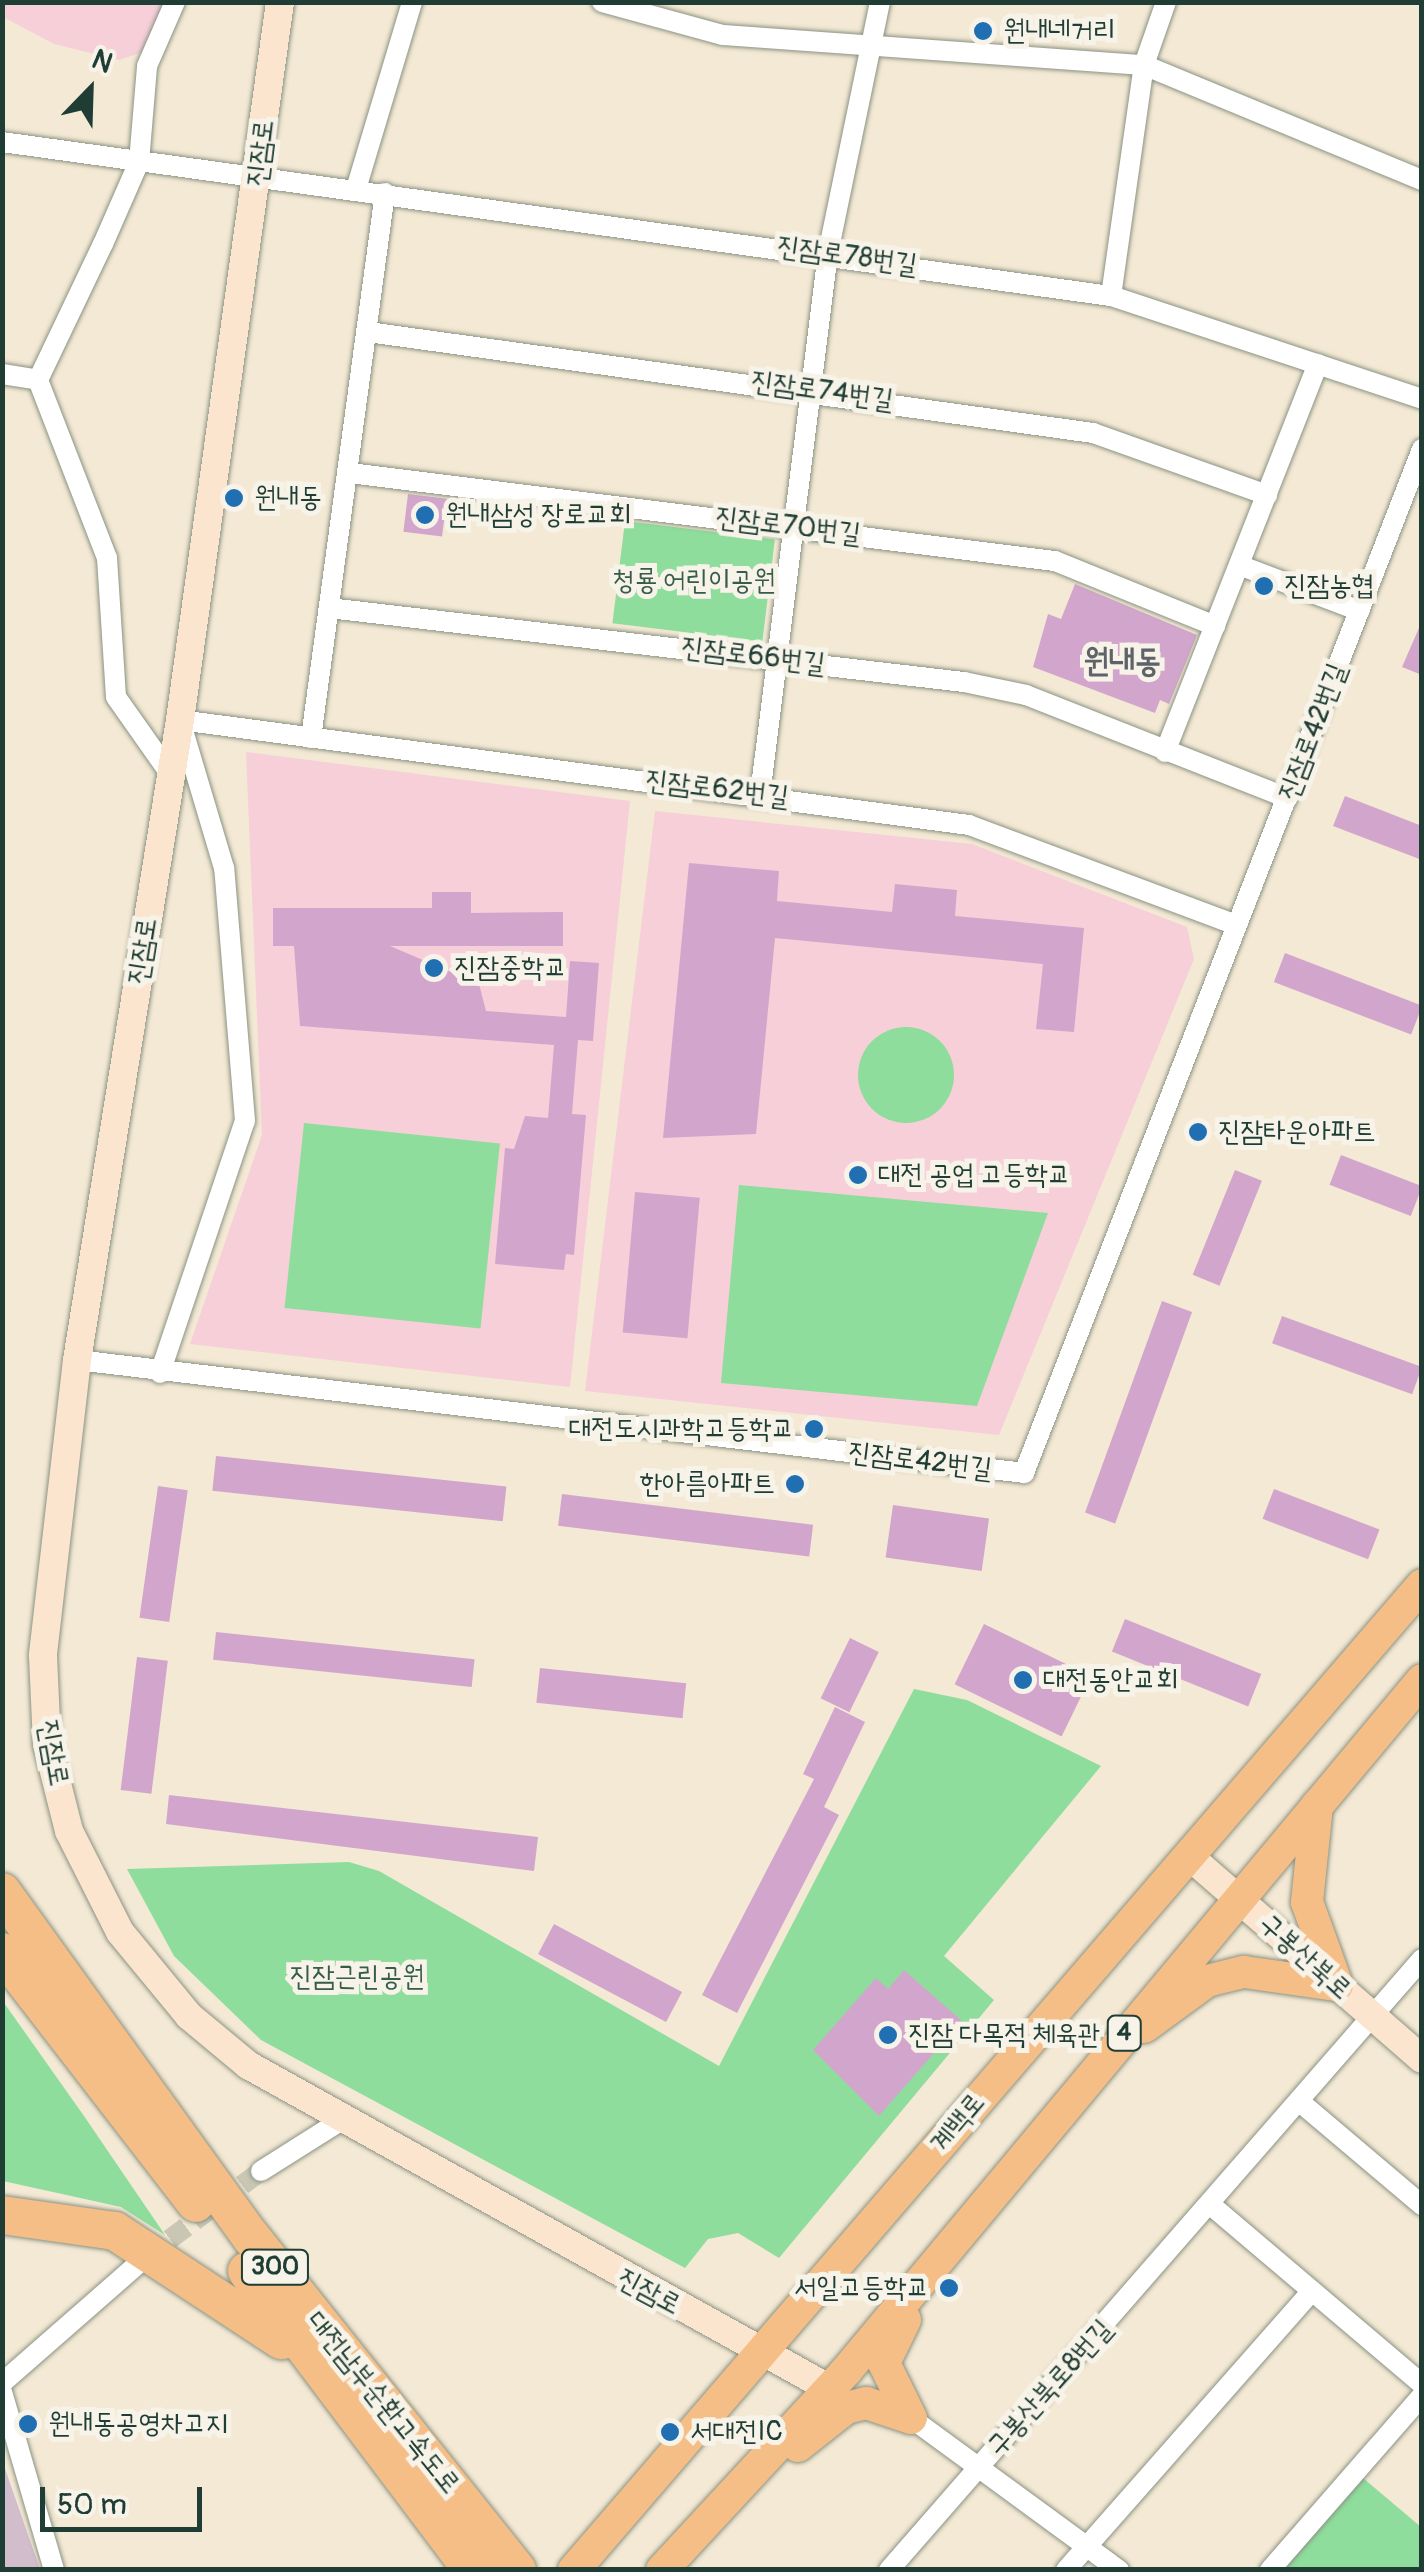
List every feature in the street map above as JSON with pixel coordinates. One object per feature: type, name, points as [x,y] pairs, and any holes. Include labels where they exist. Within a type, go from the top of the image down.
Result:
[{"type":"highway","points":[[2,1892],[76,1991]]},
{"type":"highway","points":[[2,1918],[76,1991]]},
{"type":"highway","points":[[2,1952],[322,2372]]},
{"type":"highway","name":"대전남부순환고속도로","points":[[76,1991],[474,2552]]},
{"type":"highway","points":[[2,2215],[115,2231],[220,2292],[322,2372]]},
{"type":"highway","name":"대전남부순환고속도로","points":[[322,2372],[474,2552],[517,2570]]},
{"type":"main road","name":"계백로","points":[[574,2570],[1422,1586]]},
{"type":"main road","name":"4","points":[[662,2570],[830,2389],[1114,2044],[1416,1689]]},
{"type":"main road","points":[[1114,2044],[1207,1981],[1244,1972],[1336,1985],[1307,1902],[1316,1806]]},
{"type":"main road","points":[[910,2418],[884,2363],[922,2277]]},
{"type":"main road","points":[[762,2461],[806,2442],[846,2408],[866,2403],[910,2418]]},
{"type":"street","points":[[172,776],[116,697],[107,558],[38,380],[139,162],[147,66],[175,2]]},
{"type":"street","name":"진잠로","points":[[280,2],[172,776],[76,1360],[43,1656],[48,1744],[69,1831],[98,1896],[152,1976],[248,2065],[340,2122],[830,2389]]},
{"type":"street","points":[[356,190],[412,2]]},
{"type":"street","points":[[602,2],[722,35],[865,50],[1144,65],[1422,180]]},
{"type":"street","points":[[760,795],[828,253],[865,50],[880,2]]},
{"type":"street","points":[[1112,296],[1144,65],[1166,2]]},
{"type":"street","name":"진잠로78번길","points":[[2,142],[828,253],[1112,296],[1422,400]]},
{"type":"street","points":[[311,738],[385,193]]},
{"type":"street","name":"진잠로74번길","points":[[368,332],[811,388],[1093,433],[1266,495]]},
{"type":"street","points":[[1166,752],[1318,364]]},
{"type":"street","points":[[2,374],[38,380]]},
{"type":"street","name":"진잠로42번길","points":[[76,1360],[160,1373],[1024,1472],[1422,449]]},
{"type":"street","name":"진잠로70번길","points":[[350,473],[1055,561],[1215,626]]},
{"type":"street","points":[[1239,565],[1360,611]]},
{"type":"street","name":"진잠로66번길","points":[[328,608],[776,658],[1026,695],[1288,798]]},
{"type":"street","name":"진잠로","points":[[160,1373],[245,1121],[224,868],[180,720]]},
{"type":"street","name":"진잠로62번길","points":[[180,720],[969,824],[1236,925]]},
{"type":"street","name":"구봉산북로","points":[[1188,1855],[1422,2059]]},
{"type":"street","name":"구봉산북로8번길","points":[[889,2570],[1212,2206],[1422,1959]]},
{"type":"street","points":[[1300,2102],[1422,2205]]},
{"type":"street","points":[[261,2171],[340,2122]]},
{"type":"street","points":[[1212,2206],[1422,2384]]},
{"type":"street","points":[[2,2383],[138,2263]]},
{"type":"street","points":[[1066,2570],[1312,2291]]},
{"type":"street","points":[[2,2392],[54,2570]]},
{"type":"street","points":[[1270,2570],[1422,2396]]},
{"type":"street","points":[[910,2418],[1119,2570]]},
{"type":"shaded area","points":[[2,3],[166,3],[146,51],[119,60],[54,44],[3,17]]},
{"type":"shaded area","name":"진잠중학교","points":[[246,752],[630,801],[570,1387],[190,1344],[262,1135]]},
{"type":"shaded area","name":"대전 공업 고등학교","points":[[655,811],[972,844],[1187,927],[1194,959],[999,1435],[585,1391]]},
{"type":"shaded area","points":[[3,2463],[40,2569],[3,2569]]},
{"type":"green space","name":"청룡 어린이공원","points":[[625,521],[775,539],[762,642],[612,623]]},
{"type":"green space","points":[[906,1027],[924,1031],[940,1041],[950,1057],[954,1075],[950,1093],[940,1109],[924,1119],[906,1123],[888,1119],[872,1109],[862,1093],[858,1075],[862,1057],[872,1041],[888,1031]]},
{"type":"green space","points":[[304,1123],[500,1144],[480,1329],[285,1308]]},
{"type":"green space","points":[[739,1185],[1048,1213],[977,1406],[721,1383]]},
{"type":"green space","name":"진잠근린공원","points":[[914,1689],[967,1700],[1101,1766],[944,1956],[994,2000],[779,2258],[738,2233],[708,2239],[685,2268],[261,2040],[174,1956],[127,1869],[349,1862],[379,1871],[719,2066]]},
{"type":"green space","points":[[2,2000],[165,2235],[121,2207],[3,2181]]},
{"type":"green space","points":[[1363,2478],[1421,2527],[1421,2569],[1283,2570]]},
{"type":"building","name":"원내삼성 장로교회","points":[[408,494],[447,499],[442,536],[403,532]]},
{"type":"building","points":[[1075,584],[1197,635],[1169,704],[1160,700],[1155,713],[1033,667],[1048,614],[1061,619]]},
{"type":"building","points":[[1422,621],[1422,675],[1402,667]]},
{"type":"building","points":[[1345,796],[1422,826],[1422,860],[1333,826]]},
{"type":"building","points":[[689,863],[779,871],[777,901],[892,912],[895,884],[957,890],[955,916],[1084,928],[1074,1032],[1036,1029],[1043,964],[775,938],[756,1134],[663,1138]]},
{"type":"building","points":[[432,892],[471,892],[471,913],[563,912],[563,946],[390,946],[479,984],[486,1011],[566,1017],[570,961],[599,963],[593,1041],[578,1040],[572,1114],[586,1115],[574,1255],[566,1254],[564,1270],[495,1264],[505,1148],[514,1149],[525,1116],[548,1118],[554,1045],[300,1026],[294,946],[273,946],[273,908],[432,908]]},
{"type":"building","points":[[1285,953],[1422,1006],[1411,1035],[1274,982]]},
{"type":"building","points":[[1341,1155],[1422,1186],[1411,1216],[1330,1185]]},
{"type":"building","points":[[1235,1170],[1262,1181],[1220,1286],[1193,1275]]},
{"type":"building","points":[[635,1192],[700,1198],[687,1338],[623,1332]]},
{"type":"building","points":[[1162,1301],[1192,1312],[1115,1523],[1085,1512]]},
{"type":"building","points":[[1282,1316],[1422,1367],[1412,1394],[1272,1343]]},
{"type":"building","points":[[216,1456],[506,1487],[503,1521],[212,1491]]},
{"type":"building","points":[[158,1486],[188,1490],[169,1622],[139,1618]]},
{"type":"building","points":[[1274,1489],[1379,1529],[1368,1559],[1263,1519]]},
{"type":"building","points":[[562,1494],[813,1525],[809,1557],[558,1526]]},
{"type":"building","points":[[893,1505],[989,1518],[982,1571],[886,1557]]},
{"type":"building","points":[[1125,1619],[1261,1674],[1248,1707],[1112,1651]]},
{"type":"building","name":"대전동안교회","points":[[984,1624],[1091,1676],[1062,1736],[955,1684]]},
{"type":"building","points":[[216,1632],[475,1659],[472,1687],[213,1660]]},
{"type":"building","points":[[850,1638],[879,1652],[849,1712],[821,1698]]},
{"type":"building","points":[[137,1657],[168,1661],[151,1794],[121,1790]]},
{"type":"building","points":[[540,1668],[686,1683],[683,1718],[536,1703]]},
{"type":"building","points":[[835,1707],[865,1722],[824,1807],[839,1815],[737,2013],[702,1995],[814,1779],[803,1774]]},
{"type":"building","points":[[169,1795],[538,1837],[534,1871],[166,1824]]},
{"type":"building","points":[[554,1924],[682,1992],[666,2022],[538,1954]]},
{"type":"building","name":"진잠 다목적 체육관","points":[[904,1970],[962,2021],[879,2116],[813,2050],[876,1978],[888,1989]]},
{"type":"tunnel","points":[[146,2257],[261,2171]]},
{"type":"place","name":"원내네거리","points":[[983,31]]},
{"type":"place","name":"원내동","points":[[234,498]]},
{"type":"place","name":"원내삼성 장로교회","points":[[425,515]]},
{"type":"place","name":"진잠농협","points":[[1264,586]]},
{"type":"place","name":"진잠중학교","points":[[434,968]]},
{"type":"place","name":"진잠타운아파트","points":[[1198,1132]]},
{"type":"place","name":"대전 공업 고등학교","points":[[858,1175]]},
{"type":"place","name":"대전도시과학고등학교","points":[[814,1429]]},
{"type":"place","name":"한아름아파트","points":[[795,1484]]},
{"type":"place","name":"대전동안교회","points":[[1023,1680]]},
{"type":"place","name":"진잠 다목적 체육관","points":[[888,2035]]},
{"type":"place","name":"서일고등학교","points":[[949,2288]]},
{"type":"place","name":"원내동공영차고지","points":[[28,2424]]},
{"type":"place","name":"서대전IC","points":[[670,2432]]},
{"type":"district","name":"원내동","points":[[1122,661]]}]
